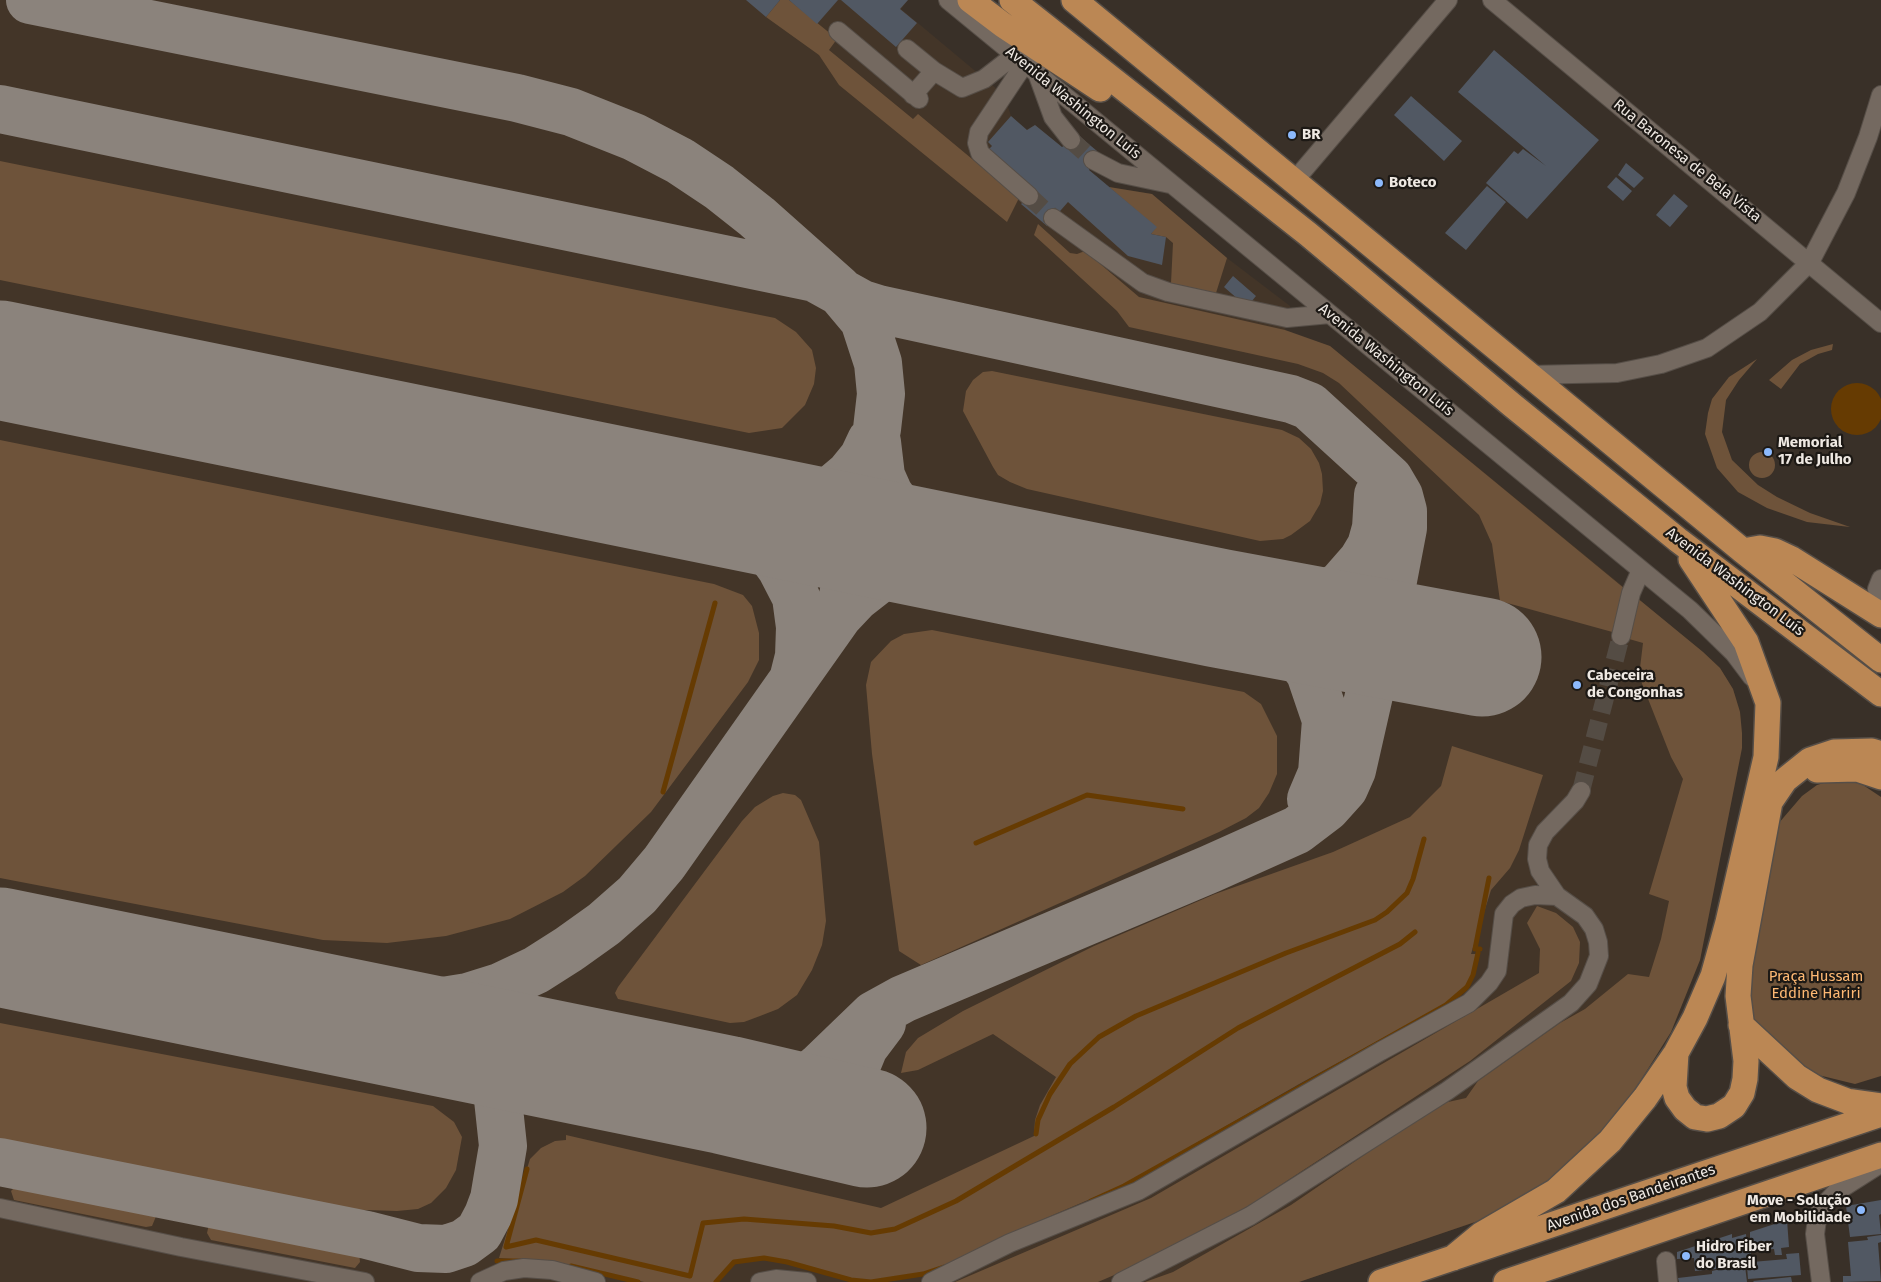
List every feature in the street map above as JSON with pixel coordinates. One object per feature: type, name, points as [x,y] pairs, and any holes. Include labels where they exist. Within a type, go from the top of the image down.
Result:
[{"type":"highway","points":[[970,0],[1003,25],[1103,91],[1134,98]]},
{"type":"highway","name":"Avenida Washington Luís","points":[[1012,0],[1308,234],[1512,405],[1678,540],[1879,692]]},
{"type":"highway","name":"Avenida Washington Luís","points":[[1074,0],[1295,180],[1743,551],[1881,660]]},
{"type":"highway","points":[[1453,1258],[1482,1234],[1556,1191],[1610,1141],[1645,1098],[1676,1053],[1695,1018],[1713,976],[1728,922],[1766,757],[1768,704],[1746,642],[1678,540]]},
{"type":"highway","points":[[1743,551],[1760,548],[1775,551],[1792,559],[1881,615]]},
{"type":"highway","points":[[1676,1053],[1674,1087],[1676,1098],[1685,1109],[1695,1117],[1707,1119],[1720,1116],[1734,1106],[1742,1093],[1746,1061],[1738,996],[1740,965],[1770,802],[1785,780],[1810,760],[1834,752],[1864,751],[1881,754]]},
{"type":"highway","points":[[1795,772],[1833,768],[1849,769],[1881,777]]},
{"type":"highway","points":[[1741,1025],[1797,1077],[1818,1090],[1847,1101],[1881,1106]]},
{"type":"highway","name":"Avenida dos Bandeirantes","points":[[1381,1282],[1881,1114]]},
{"type":"highway","points":[[1513,1281],[1881,1155]]},
{"type":"street","name":"Avenida Washington Luís","points":[[948,0],[1690,610],[1716,634],[1734,653],[1752,678],[1762,713],[1766,757]]},
{"type":"street","points":[[1295,180],[1448,0]]},
{"type":"street","name":"Rua Baronesa de Bela Vista","points":[[1492,0],[1810,262],[1881,323]]},
{"type":"street","points":[[838,32],[916,97],[934,71]]},
{"type":"street","points":[[906,49],[934,71],[962,88],[1025,64]]},
{"type":"street","points":[[1025,64],[1053,117],[1071,140]]},
{"type":"street","points":[[1025,64],[979,132],[977,143],[980,153],[1028,196]]},
{"type":"street","points":[[1529,374],[1617,373],[1661,364],[1707,348],[1760,312],[1810,262],[1846,193],[1868,137],[1881,95]]},
{"type":"street","points":[[1093,160],[1118,173],[1172,185]]},
{"type":"street","points":[[1053,218],[1143,283],[1168,292],[1287,318],[1330,314]]},
{"type":"street","points":[[1621,636],[1631,593],[1640,570]]},
{"type":"street","points":[[1881,579],[1877,589],[1881,604]]},
{"type":"street","points":[[1121,1282],[1250,1216],[1447,1091],[1571,1003],[1588,984],[1599,956],[1598,942],[1594,929],[1585,916],[1557,896],[1540,871],[1538,845],[1545,832],[1575,801],[1581,791]]},
{"type":"street","points":[[930,1282],[1010,1243],[1138,1191],[1381,1050],[1469,1003],[1490,983],[1497,971],[1504,914],[1512,904],[1521,898],[1535,895],[1557,896]]},
{"type":"street","points":[[1821,1282],[1815,1234],[1817,1219],[1822,1206],[1836,1192],[1881,1164]]},
{"type":"street","points":[[0,1208],[181,1247],[365,1282]]},
{"type":"street","points":[[1666,1261],[1668,1282]]},
{"type":"street","points":[[480,1282],[504,1272],[524,1268],[552,1270],[596,1282]]},
{"type":"street","points":[[760,1282],[776,1279],[807,1282]]},
{"type":"shaded area","points":[[0,0],[908,0],[901,9],[1004,95],[1011,116],[1026,130],[1035,125],[1062,147],[1079,136],[1097,151],[1089,170],[1109,187],[1152,194],[1227,258],[1290,306],[1285,331],[1330,346],[1703,652],[1720,668],[1733,689],[1740,712],[1742,748],[1700,960],[1671,1032],[1478,1221],[1299,1282],[0,1282]]},
{"type":"shaded area","points":[[1852,383],[1862,383],[1876,390],[1883,404],[1883,414],[1876,428],[1862,435],[1852,435],[1842,431],[1835,424],[1831,414],[1831,404],[1835,394],[1842,387]]},
{"type":"green space","points":[[780,0],[789,0],[837,39],[829,50],[913,119],[918,114],[1019,198],[1007,222],[839,85],[819,55],[766,17]]},
{"type":"green space","points":[[0,161],[775,318],[796,332],[812,350],[816,368],[814,384],[805,405],[782,428],[749,433],[0,280]]},
{"type":"green space","points":[[1109,187],[1152,194],[1227,258],[1216,293],[1171,283],[1173,243],[1166,237],[1151,234],[1156,227]]},
{"type":"green space","points":[[1038,224],[1070,253],[1077,254],[1085,251],[1139,297],[1285,330],[1330,346],[1625,589],[1616,633],[1500,601],[1492,544],[1479,515],[1339,383],[1323,373],[1298,364],[1129,327],[1117,311],[1034,235]]},
{"type":"green space","points":[[1833,344],[1832,350],[1818,354],[1800,364],[1781,389],[1769,380],[1792,360],[1811,350]]},
{"type":"green space","points":[[1757,359],[1739,380],[1726,400],[1722,432],[1732,460],[1758,485],[1777,497],[1810,513],[1850,527],[1807,522],[1767,508],[1738,492],[1717,468],[1705,434],[1712,399],[1729,377]]},
{"type":"green space","points":[[992,371],[1282,430],[1299,438],[1311,449],[1319,463],[1323,491],[1320,504],[1310,521],[1291,535],[1283,539],[1260,541],[1027,489],[998,475],[963,411],[966,391],[973,380],[983,372]]},
{"type":"green space","points":[[0,440],[714,584],[743,595],[752,606],[759,633],[759,660],[748,682],[651,812],[585,876],[563,892],[510,919],[446,936],[387,943],[323,940],[0,878]]},
{"type":"green space","points":[[1762,452],[1771,456],[1775,465],[1771,474],[1762,478],[1753,474],[1749,465],[1753,456]]},
{"type":"green space","points":[[1636,597],[1720,668],[1733,689],[1740,712],[1742,748],[1700,960],[1671,1032],[1631,1096],[1602,1135],[1552,1181],[1509,1207],[1478,1221],[1299,1282],[1145,1282],[1173,1272],[1291,1205],[1439,1104],[1466,1098],[1478,1081],[1560,1023],[1585,1009],[1628,974],[1649,977],[1661,939],[1669,901],[1649,894],[1683,779],[1671,757],[1639,676],[1643,643],[1629,639]]},
{"type":"green space","points":[[932,630],[1244,692],[1261,704],[1277,736],[1277,774],[1269,793],[1259,808],[1246,818],[1219,832],[921,965],[899,951],[872,754],[866,685],[871,662],[891,641],[904,634]]},
{"type":"green space","points":[[1452,746],[1543,775],[1519,850],[1510,868],[1491,890],[1471,954],[1476,954],[1472,975],[1466,986],[1445,1004],[1301,1083],[1123,1185],[1004,1236],[950,1263],[922,1273],[891,1279],[871,1281],[851,1278],[788,1261],[764,1257],[734,1261],[714,1282],[644,1282],[554,1262],[499,1258],[530,1159],[541,1148],[555,1141],[566,1140],[566,1135],[881,1208],[1034,1136],[1035,1120],[1040,1105],[1056,1077],[993,1034],[918,1070],[901,1073],[906,1052],[918,1038],[963,1011],[1094,946],[1215,894],[1333,852],[1410,817],[1441,786]]},
{"type":"green space","name":"Praça Hussam Eddine Hariri","points":[[1837,779],[1854,779],[1881,797],[1881,1076],[1855,1084],[1806,1072],[1753,1022],[1749,986],[1778,824],[1802,796],[1817,785]]},
{"type":"green space","points":[[783,793],[795,795],[801,800],[819,842],[826,921],[822,945],[812,970],[797,995],[778,1009],[744,1022],[730,1023],[618,999],[615,993],[618,987],[742,821],[755,807],[773,796]]},
{"type":"green space","points":[[1537,906],[1556,913],[1573,927],[1580,942],[1579,963],[1571,981],[1470,1061],[1253,1203],[1177,1248],[1098,1282],[955,1282],[1151,1198],[1539,973],[1540,949],[1527,923]]},
{"type":"green space","points":[[0,1023],[433,1106],[454,1122],[462,1137],[456,1170],[446,1188],[431,1203],[418,1209],[397,1211],[304,1208],[192,1189],[21,1148],[0,1140]]},
{"type":"green space","points":[[31,1182],[151,1206],[157,1214],[152,1226],[146,1227],[14,1200],[11,1191],[19,1183]]},
{"type":"green space","points":[[219,1219],[351,1244],[359,1252],[360,1262],[355,1268],[211,1240],[207,1233],[209,1224]]},
{"type":"building","points":[[746,0],[780,0],[766,17]]},
{"type":"building","points":[[789,0],[838,0],[817,24]]},
{"type":"building","points":[[841,0],[908,0],[900,9],[917,23],[896,47]]},
{"type":"building","points":[[1494,50],[1599,140],[1527,219],[1486,183],[1514,151],[1518,154],[1523,149],[1546,166],[1458,92]]},
{"type":"building","points":[[1411,96],[1462,141],[1444,161],[1394,115]]},
{"type":"building","points":[[1011,116],[1027,130],[1035,125],[1062,147],[1079,136],[1097,151],[1089,170],[1157,227],[1151,234],[1166,237],[1162,265],[1128,256],[1068,202],[1047,226],[1021,204],[1031,194],[985,153],[992,146],[988,142]]},
{"type":"building","points":[[1626,163],[1644,178],[1634,188],[1618,175]]},
{"type":"building","points":[[1616,177],[1632,191],[1623,201],[1607,187]]},
{"type":"building","points":[[1487,186],[1506,202],[1466,250],[1445,233]]},
{"type":"building","points":[[1674,194],[1688,206],[1670,227],[1656,215]]},
{"type":"building","points":[[1233,276],[1256,296],[1247,307],[1224,287]]},
{"type":"building","points":[[1881,1200],[1881,1214],[1879,1215],[1881,1234],[1850,1237],[1846,1206]]},
{"type":"building","points":[[1787,1220],[1789,1247],[1781,1248],[1782,1255],[1775,1255],[1774,1249],[1751,1251],[1751,1257],[1744,1258],[1747,1282],[1679,1282],[1678,1278],[1712,1274],[1712,1271],[1725,1268],[1695,1271],[1694,1258],[1677,1259],[1677,1252],[1732,1234],[1732,1238],[1746,1234],[1747,1247],[1750,1247],[1750,1232]]},
{"type":"building","points":[[1881,1235],[1881,1242],[1878,1243],[1881,1281],[1843,1282],[1843,1276],[1851,1276],[1848,1242],[1868,1240],[1867,1237]]},
{"type":"building","points":[[1799,1253],[1801,1275],[1748,1279],[1747,1266],[1752,1266],[1752,1262],[1787,1259],[1786,1254]]},
{"type":"building","points":[[1791,1277],[1792,1282],[1753,1281]]},
{"type":"waterway","points":[[663,792],[715,603]]},
{"type":"waterway","points":[[976,843],[1087,795],[1183,809]]},
{"type":"waterway","points":[[1036,1134],[1038,1120],[1050,1094],[1070,1064],[1099,1037],[1136,1016],[1286,953],[1375,920],[1387,912],[1407,893],[1413,879],[1424,839]]},
{"type":"waterway","points":[[1480,949],[1475,949],[1489,878]]},
{"type":"waterway","points":[[527,1169],[506,1247],[536,1240],[690,1276],[703,1223],[744,1219],[834,1226],[871,1233],[895,1229],[956,1201],[1114,1107],[1238,1028],[1400,944],[1415,932]]},
{"type":"waterway","points":[[1091,1201],[1124,1186],[1446,1005],[1467,987],[1473,975],[1478,953]]},
{"type":"waterway","points":[[716,1282],[734,1262],[764,1258],[787,1262],[851,1280],[871,1282]]},
{"type":"waterway","points":[[497,1261],[520,1261]]},
{"type":"waterway","points":[[571,1266],[638,1282]]},
{"type":"waterway","points":[[871,1282],[923,1274],[944,1267]]},
{"type":"taxiway","points":[[30,0],[517,98],[571,112],[634,137],[680,161],[719,187],[757,217],[838,289],[864,320],[878,363],[881,394],[877,429],[839,615]]},
{"type":"taxiway","points":[[0,109],[815,278],[862,304],[878,309],[1291,399],[1309,406],[1389,479],[1399,496],[1403,511],[1403,528],[1382,638],[1352,770],[1344,788],[1326,808],[1297,830],[1210,869],[903,999],[874,1015],[803,1081],[768,1093],[726,1095]]},
{"type":"taxiway","points":[[741,511],[791,508],[809,503],[831,490],[850,474],[863,458],[871,441]]},
{"type":"taxiway","points":[[877,442],[881,476],[889,494],[902,512],[936,542],[962,556]]},
{"type":"taxiway","points":[[1259,616],[1313,603],[1341,585],[1362,561],[1371,546],[1376,528],[1378,495]]},
{"type":"taxiway","points":[[714,505],[768,550],[781,568],[796,597],[800,627],[799,656],[793,680],[839,615],[856,597],[879,579],[908,566],[936,559],[960,558],[988,561]]},
{"type":"taxiway","points":[[1218,608],[1278,636],[1296,653],[1310,673],[1326,720],[1322,773],[1311,799]]},
{"type":"taxiway","points":[[318,1012],[381,1011],[468,997],[500,987],[536,970],[569,949],[604,924],[637,895],[664,863],[793,680]]},
{"type":"taxiway","points":[[844,1123],[857,1064],[864,1047],[882,1023]]},
{"type":"taxiway","points":[[0,1162],[367,1235],[418,1248],[446,1249],[464,1243],[479,1232],[494,1199],[503,1146],[497,1090],[484,1070],[468,1054],[454,1043],[438,1036]]},
{"type":"runway","points":[[0,360],[1218,608],[1482,657]]},
{"type":"runway","points":[[0,947],[726,1095],[867,1128]]},
{"type":"tunnel","points":[[1071,140],[1093,160]]},
{"type":"tunnel","points":[[1029,196],[1053,218]]},
{"type":"tunnel","points":[[1581,791],[1621,636]]},
{"type":"place","name":"BR","points":[[1292,135]]},
{"type":"place","name":"Boteco","points":[[1379,183]]},
{"type":"place","name":"Memorial 17 de Julho","points":[[1768,452]]},
{"type":"place","name":"Cabeceira de Congonhas","points":[[1577,685]]},
{"type":"place","name":"Move - Solução em Mobilidade","points":[[1861,1210]]},
{"type":"place","name":"Hidro Fiber do Brasil","points":[[1686,1256]]}]
